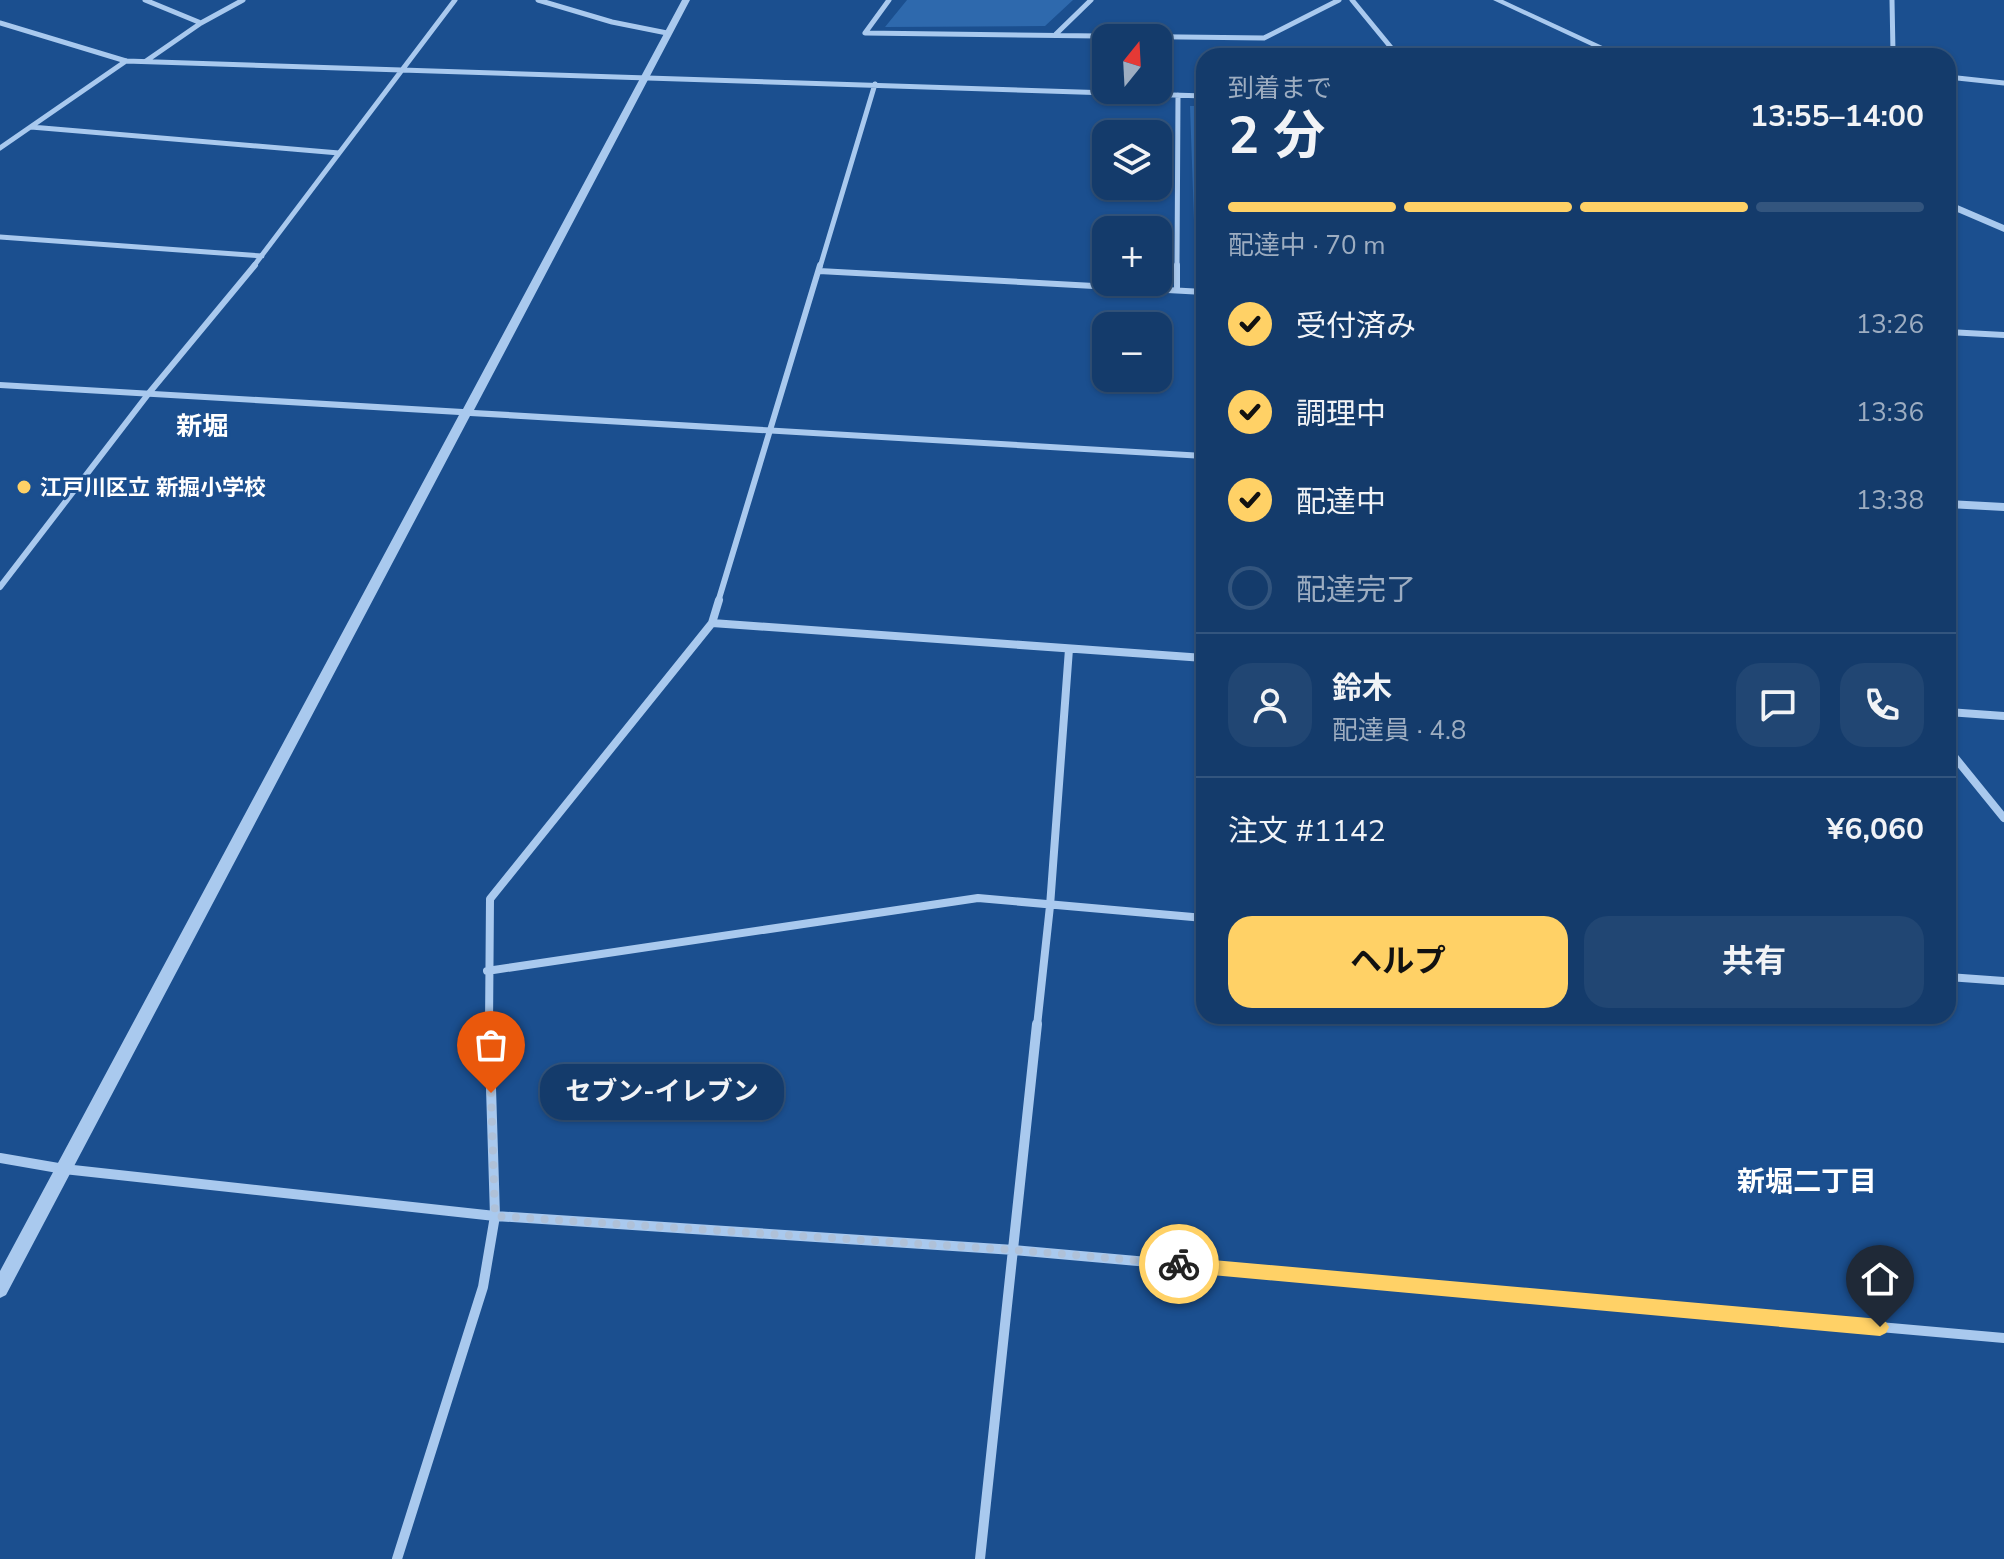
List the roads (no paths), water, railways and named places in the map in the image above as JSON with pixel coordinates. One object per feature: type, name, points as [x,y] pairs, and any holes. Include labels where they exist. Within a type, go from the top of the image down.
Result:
[{"type":"street","points":[[145,0],[201,23]]},
{"type":"street","points":[[145,62],[201,23],[243,0]]},
{"type":"street","points":[[0,587],[149,393],[262,256],[455,0]]},
{"type":"street","points":[[538,0],[612,22],[667,33]]},
{"type":"street","points":[[0,1289],[686,0]]},
{"type":"street","points":[[889,0],[865,33],[1264,38],[1339,0]]},
{"type":"street","points":[[1055,34],[1091,0]]},
{"type":"street","points":[[1352,0],[1391,48]]},
{"type":"street","points":[[1497,0],[1602,48]]},
{"type":"street","points":[[1892,0],[1893,48]]},
{"type":"street","points":[[0,23],[126,61],[1196,96]]},
{"type":"street","points":[[0,148],[126,61]]},
{"type":"street","points":[[1956,78],[2004,83]]},
{"type":"street","points":[[397,1559],[483,1287],[495,1216],[487,971],[490,899],[712,623],[875,84]]},
{"type":"street","points":[[1177,290],[1178,95]]},
{"type":"street","points":[[31,127],[339,153]]},
{"type":"street","points":[[1956,208],[2004,229]]},
{"type":"street","points":[[0,237],[262,256]]},
{"type":"street","points":[[819,271],[1196,291]]},
{"type":"street","points":[[1956,332],[2004,335]]},
{"type":"street","points":[[0,385],[1196,456]]},
{"type":"street","points":[[1956,504],[2004,507]]},
{"type":"street","points":[[712,623],[1196,657]]},
{"type":"street","points":[[980,1559],[1050,906],[1069,649]]},
{"type":"street","points":[[1956,713],[2004,716]]},
{"type":"street","points":[[1956,759],[2004,818]]},
{"type":"street","points":[[487,971],[978,898],[1196,917]]},
{"type":"street","points":[[1956,978],[2004,981]]},
{"type":"street","points":[[0,1158],[64,1169],[495,1216],[1014,1250],[2004,1338]]},
{"type":"place","name":"江戸川区立 新掘小学校","points":[[24,487]]},
{"type":"place","name":"セブン-イレブン","points":[[491,1093]]},
{"type":"district","name":"新堀","points":[[202,426]]},
{"type":"district","name":"新堀二丁目","points":[[1807,1181]]}]
